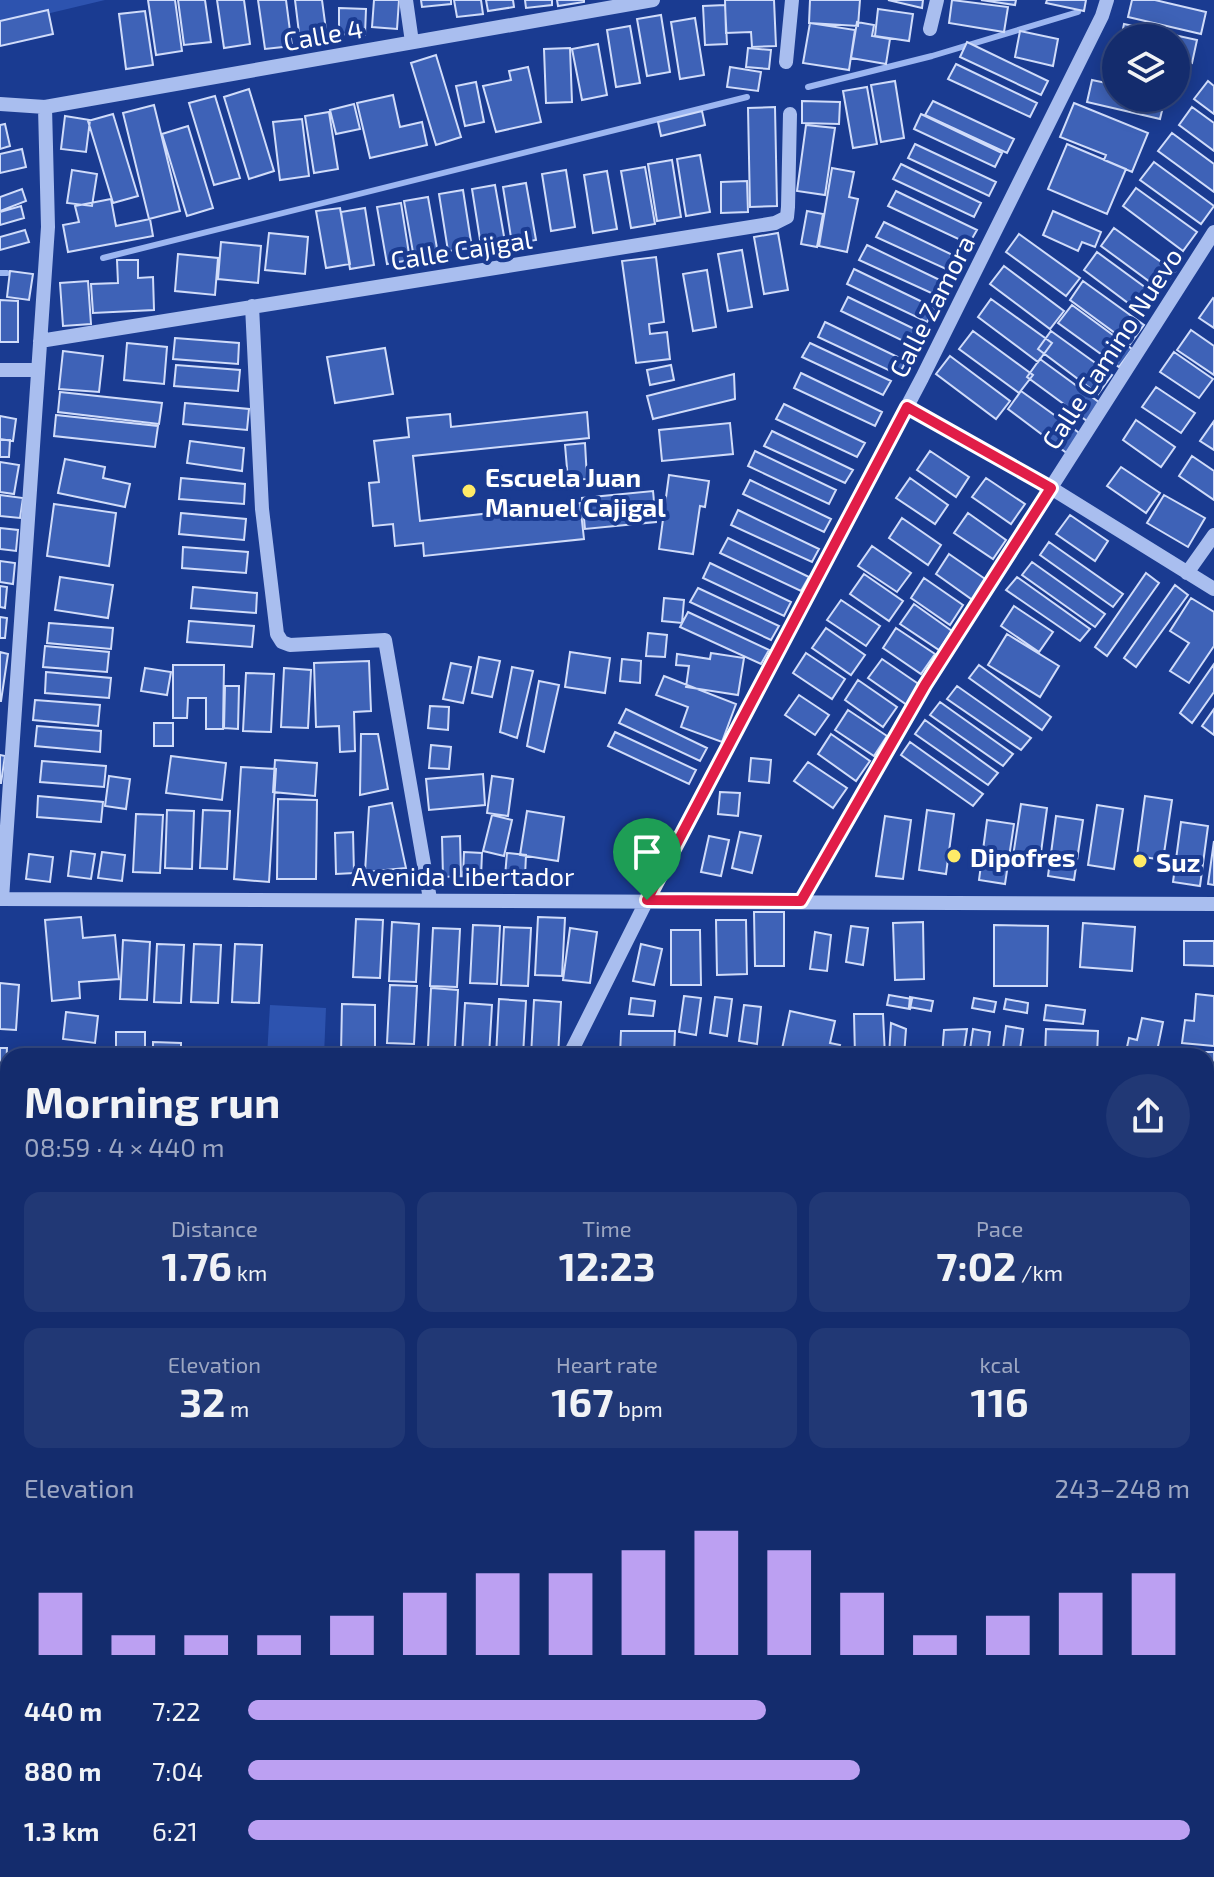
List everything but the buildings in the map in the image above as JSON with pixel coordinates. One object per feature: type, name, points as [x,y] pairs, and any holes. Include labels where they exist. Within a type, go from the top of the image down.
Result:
[{"type":"street","points":[[406,0],[412,42]]},
{"type":"street","name":"Calle 4","points":[[0,104],[45,107],[653,0]]},
{"type":"street","points":[[786,62],[792,0]]},
{"type":"street","points":[[930,29],[937,0]]},
{"type":"street","name":"Calle Zamora","points":[[573,1048],[647,900],[907,407],[1102,16],[1107,0]]},
{"type":"street","points":[[1,899],[48,227],[45,107]]},
{"type":"street","name":"Calle Cajigal","points":[[40,341],[775,223],[787,217],[790,114]]},
{"type":"street","name":"Calle Camino Nuevo","points":[[801,901],[925,685],[1214,232]]},
{"type":"street","points":[[252,306],[262,509],[277,634],[282,642],[290,645],[385,640],[430,899]]},
{"type":"street","points":[[0,370],[38,370]]},
{"type":"street","points":[[907,407],[1051,488],[1214,589]]},
{"type":"street","points":[[1187,573],[1214,535]]},
{"type":"street","name":"Avenida Libertador","points":[[1,899],[1214,904]]},
{"type":"shaded area","points":[[0,0],[105,0],[0,25]]},
{"type":"shaded area","points":[[270,1005],[326,1008],[324,1048],[267,1048]]},
{"type":"waterway","points":[[808,87],[932,56],[1078,12]]},
{"type":"waterway","points":[[103,258],[747,97]]},
{"type":"waterway","points":[[0,273],[7,273]]},
{"type":"place","name":"Escuela Juan Manuel Cajigal","points":[[469,491]]},
{"type":"place","name":"Dipofres","points":[[954,856]]},
{"type":"place","name":"Suz","points":[[1140,861]]},
{"type":"route","points":[[907,407],[1051,488],[925,685],[801,901],[647,900],[907,407]]}]
